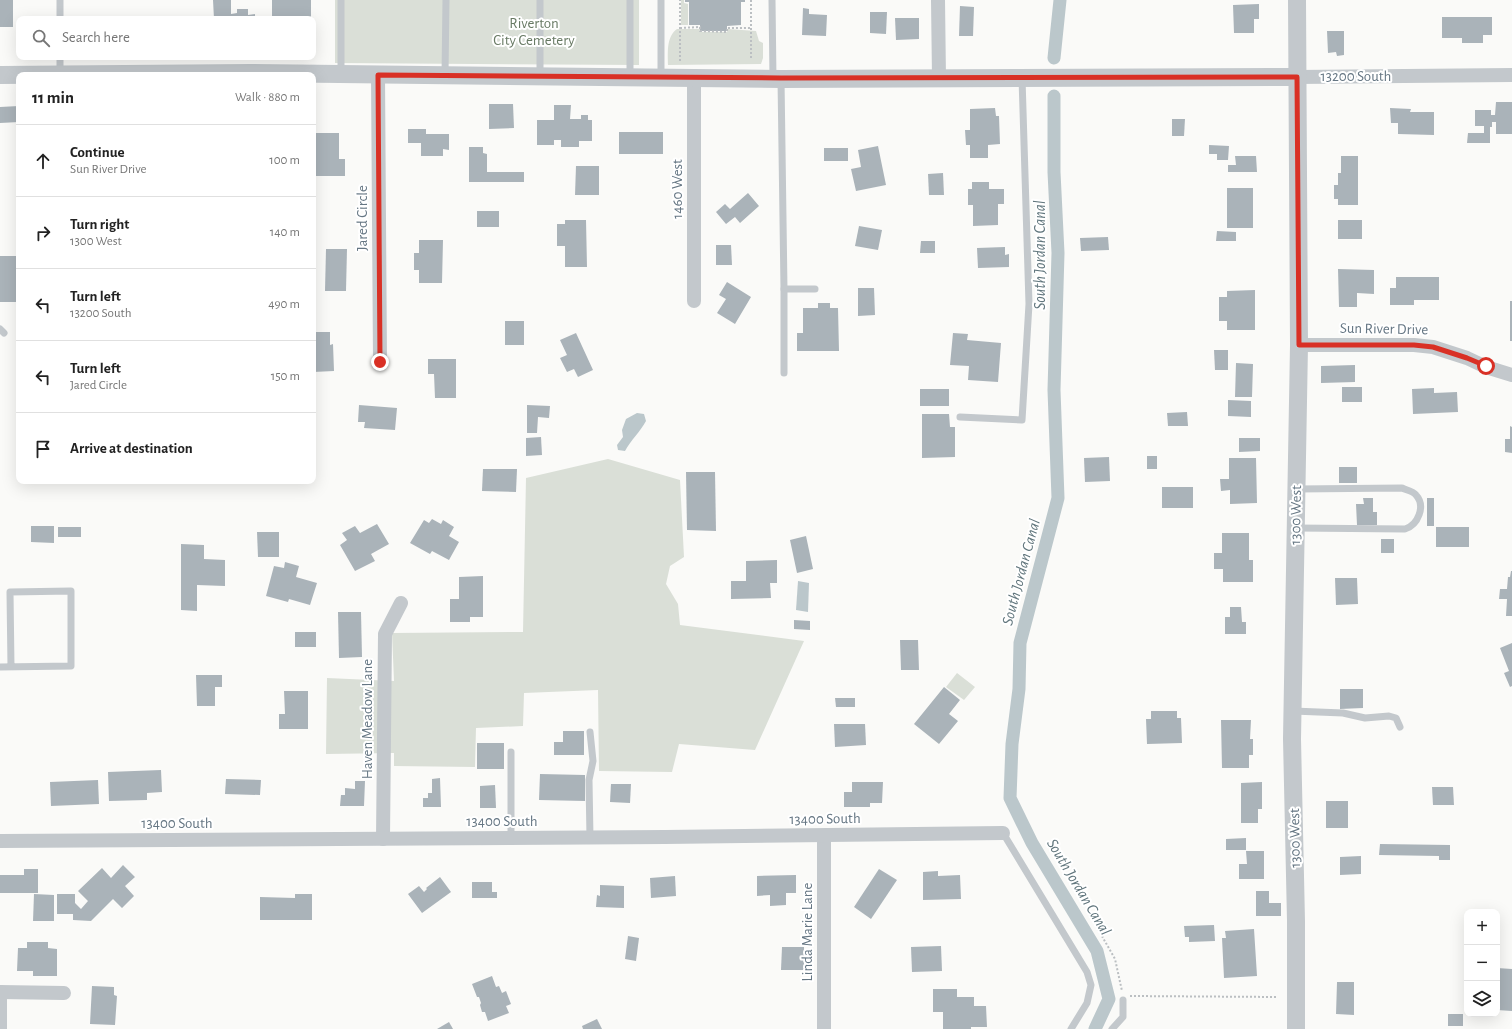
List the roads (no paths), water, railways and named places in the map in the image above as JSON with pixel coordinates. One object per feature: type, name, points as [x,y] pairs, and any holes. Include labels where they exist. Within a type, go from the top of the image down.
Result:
[{"type":"street","points":[[938,0],[938,78]]},
{"type":"street","name":"1300 West","points":[[1296,1029],[1293,711],[1299,345],[1297,0]]},
{"type":"street","name":"13200 South","points":[[20,72],[60,66],[104,72]]},
{"type":"street","name":"13200 South","points":[[0,75],[16,73]]},
{"type":"street","name":"13200 South","points":[[316,74],[694,78],[1297,77],[1512,75]]},
{"type":"street","name":"Jared Circle","points":[[378,75],[380,362]]},
{"type":"street","name":"1460 West","points":[[694,78],[694,301]]},
{"type":"street","name":"Sun River Drive","points":[[1299,345],[1414,345],[1433,347],[1512,375]]},
{"type":"street","name":"Haven Meadow Lane","points":[[383,839],[385,634],[401,603]]},
{"type":"street","name":"13400 South","points":[[0,841],[590,838],[1003,833]]},
{"type":"street","name":"Linda Marie Lane","points":[[824,836],[824,1029]]},
{"type":"street","points":[[0,1029],[0,992],[64,993]]},
{"type":"lane","points":[[60,0],[60,16]]},
{"type":"lane","points":[[341,0],[341,74]]},
{"type":"lane","points":[[445,75],[446,0]]},
{"type":"lane","points":[[540,0],[540,76]]},
{"type":"lane","points":[[630,0],[630,77]]},
{"type":"lane","points":[[661,0],[661,77]]},
{"type":"lane","points":[[772,0],[777,78],[784,289],[784,373]]},
{"type":"lane","points":[[960,417],[1022,420],[1029,304],[1022,78]]},
{"type":"lane","points":[[784,289],[815,289]]},
{"type":"lane","points":[[1296,528],[1406,529],[1411,528],[1415,523],[1420,509],[1419,500],[1415,494],[1402,488],[1297,489]]},
{"type":"lane","points":[[0,667],[11,667],[72,666],[71,591],[10,592],[11,667]]},
{"type":"lane","points":[[1293,711],[1343,713],[1364,718],[1389,716],[1396,718],[1400,727]]},
{"type":"lane","points":[[590,732],[593,761],[589,780],[590,838]]},
{"type":"lane","points":[[511,752],[511,838]]},
{"type":"lane","points":[[1003,833],[1087,972],[1091,985],[1087,1003],[1071,1029]]},
{"type":"lane","points":[[1112,1029],[1123,1017],[1123,1000]]},
{"type":"waterway","name":"South Jordan Canal","points":[[1054,58],[1060,0]]},
{"type":"waterway","name":"South Jordan Canal","points":[[1054,96],[1054,172],[1058,253],[1054,390],[1058,498],[1020,643],[1019,689],[1012,744],[1010,798],[1032,843],[1097,951],[1109,999],[1095,1029]]},
{"type":"park label","name":"Riverton City Cemetery","points":[[534,32]]}]
